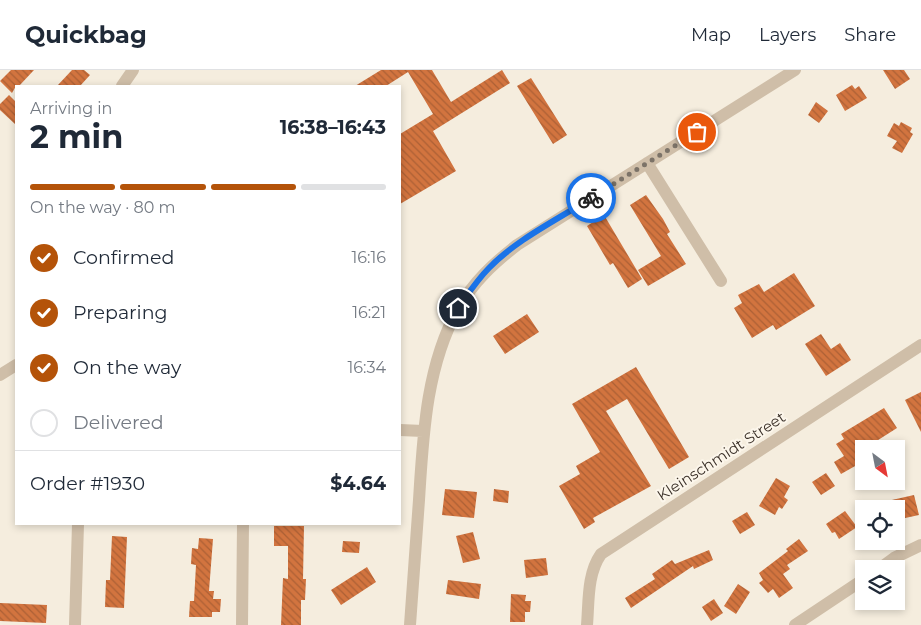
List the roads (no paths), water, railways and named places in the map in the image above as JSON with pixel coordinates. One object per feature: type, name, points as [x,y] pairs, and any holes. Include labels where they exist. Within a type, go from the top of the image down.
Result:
[{"type":"street","points":[[123,85],[133,70]]},
{"type":"street","points":[[410,625],[423,431],[435,369],[444,336],[458,308],[473,286],[490,267],[516,245],[795,70]]},
{"type":"street","points":[[647,162],[721,281]]},
{"type":"street","name":"Kleinschmidt Street","points":[[587,625],[591,574],[594,564],[601,554],[921,345]]},
{"type":"street","points":[[0,374],[15,366]]},
{"type":"street","points":[[401,430],[423,431]]},
{"type":"street","points":[[75,625],[78,525]]},
{"type":"street","points":[[242,625],[243,525]]},
{"type":"street","points":[[893,560],[921,545]]},
{"type":"street","points":[[795,625],[855,585]]}]
